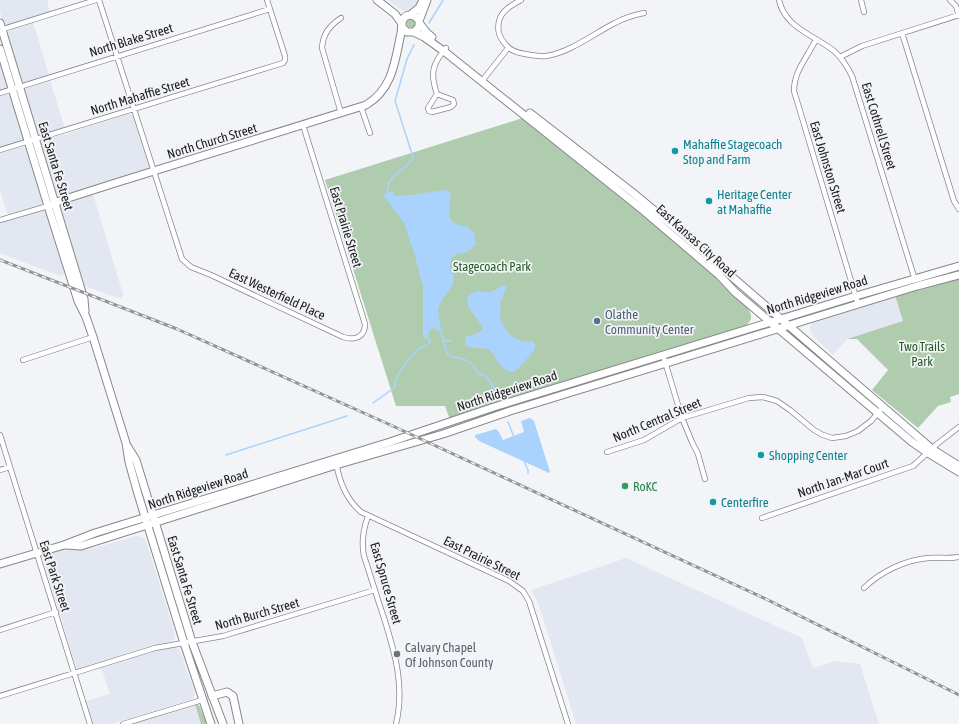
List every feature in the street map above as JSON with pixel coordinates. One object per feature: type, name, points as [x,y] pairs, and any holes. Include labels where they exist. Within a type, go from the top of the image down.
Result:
[{"type":"main road","points":[[377,0],[395,14],[407,32],[417,30],[427,0]]},
{"type":"main road","points":[[384,0],[397,10],[409,15],[414,15],[420,22]]},
{"type":"main road","points":[[402,25],[403,20],[416,11],[423,0]]},
{"type":"main road","name":"East Kansas City Road","points":[[420,22],[427,33],[444,49],[644,211],[719,274],[735,292],[778,329],[880,410]]},
{"type":"main road","name":"North Church Street","points":[[48,206],[154,171],[361,107],[374,101],[384,90],[390,77],[398,48],[402,25]]},
{"type":"main road","name":"East Santa Fe Street","points":[[1,28],[16,89],[32,141],[55,203],[84,299],[86,317]]},
{"type":"main road","name":"North Church Street","points":[[398,48],[403,39],[412,32]]},
{"type":"main road","name":"East Kansas City Road","points":[[412,32],[424,37],[444,49]]},
{"type":"main road","name":"East Santa Fe Street","points":[[0,49],[16,89]]},
{"type":"main road","name":"East Kansas City Road","points":[[483,80],[632,192],[788,326],[880,410],[912,442],[959,466]]},
{"type":"main road","name":"East Santa Fe Street","points":[[32,141],[48,206],[78,301],[86,317],[93,337],[126,443],[129,462],[146,522],[202,700],[211,724]]},
{"type":"main road","name":"North Ridgeview Road","points":[[64,545],[81,546],[154,519],[336,462],[494,407],[915,278],[959,266]]},
{"type":"main road","name":"North Ridgeview Road","points":[[336,462],[443,434],[510,411],[917,286],[959,275]]},
{"type":"main road","name":"East Santa Fe Street","points":[[126,443],[136,460],[192,642],[223,724]]},
{"type":"main road","name":"East Kansas City Road","points":[[930,451],[959,472]]},
{"type":"main road","name":"North Ridgeview Road","points":[[0,564],[64,545],[95,533],[146,522]]},
{"type":"main road","points":[[193,672],[199,679],[206,693],[212,696],[227,692],[233,696],[239,724]]},
{"type":"main road","points":[[202,700],[212,708],[216,716],[223,724]]},
{"type":"street","points":[[1,28],[96,0]]},
{"type":"street","points":[[99,0],[154,171]]},
{"type":"street","points":[[267,0],[270,9]]},
{"type":"street","points":[[521,0],[508,7],[500,18],[498,30],[501,40],[508,48],[518,53],[546,56],[564,50],[629,17],[644,13]]},
{"type":"street","name":"East Cothrell Street","points":[[779,0],[782,11],[788,19],[795,26],[828,46],[840,57],[852,76],[917,286]]},
{"type":"street","points":[[861,0],[864,12]]},
{"type":"street","points":[[840,57],[862,46],[959,15],[956,6],[950,0]]},
{"type":"street","name":"North Blake Street","points":[[0,94],[270,9]]},
{"type":"street","name":"North Mahaffie Street","points":[[0,150],[283,63],[285,60],[270,9]]},
{"type":"street","points":[[341,18],[332,24],[327,30],[322,41],[322,48],[341,113]]},
{"type":"street","points":[[902,33],[954,201],[959,209]]},
{"type":"street","name":"East Johnston Street","points":[[816,39],[798,70],[794,92],[858,304]]},
{"type":"street","points":[[483,80],[508,48]]},
{"type":"street","points":[[437,94],[453,100],[454,104],[451,107],[432,112],[429,111],[428,108],[437,94],[433,81],[433,72],[436,60],[444,49]]},
{"type":"street","points":[[361,107],[370,133]]},
{"type":"street","name":"East Prairie Street","points":[[303,125],[365,324],[365,330],[361,336]]},
{"type":"street","name":"East Westerfield Place","points":[[154,171],[180,254],[185,262],[191,267],[343,337],[351,340],[361,336]]},
{"type":"street","name":"North Church Street","points":[[0,220],[48,206]]},
{"type":"street","points":[[23,360],[93,337]]},
{"type":"street","points":[[663,355],[682,418],[698,454],[706,479]]},
{"type":"street","name":"North Central Street","points":[[607,452],[644,440],[682,418],[754,397],[763,397],[777,401],[786,406],[819,434],[837,438],[858,431],[880,410]]},
{"type":"street","name":"North Jan-Mar Court","points":[[762,518],[913,466],[951,432],[959,427]]},
{"type":"street","name":"East Park Street","points":[[0,435],[90,724]]},
{"type":"street","points":[[336,462],[345,493],[355,507],[368,516]]},
{"type":"street","points":[[0,470],[10,467]]},
{"type":"street","name":"East Prairie Street","points":[[368,516],[483,568],[509,581],[523,591],[530,601],[568,724]]},
{"type":"street","name":"East Spruce Street","points":[[368,516],[362,535],[362,545],[397,664],[400,683],[400,703],[396,724]]},
{"type":"street","points":[[864,588],[877,576],[895,567],[926,558],[959,557]]},
{"type":"street","name":"North Burch Street","points":[[0,696],[155,648],[223,636],[375,590]]},
{"type":"street","points":[[0,630],[56,612]]},
{"type":"street","points":[[123,724],[202,700]]},
{"type":"shaded area","points":[[0,0],[47,0],[50,12],[7,25],[3,22],[0,12]]},
{"type":"shaded area","points":[[388,0],[422,0],[409,12],[400,9]]},
{"type":"shaded area","points":[[33,22],[49,75],[23,82],[20,81],[7,33],[10,30]]},
{"type":"shaded area","points":[[0,56],[8,85],[6,89],[0,91]]},
{"type":"shaded area","points":[[50,80],[65,129],[39,135],[23,90],[27,87]]},
{"type":"shaded area","points":[[7,94],[10,95],[24,139],[0,148],[0,96]]},
{"type":"shaded area","points":[[127,114],[133,115],[135,119],[149,165],[148,169],[61,197],[56,195],[41,142]]},
{"type":"shaded area","points":[[23,146],[27,148],[44,202],[40,206],[8,216],[0,190],[0,153]]},
{"type":"shaded area","points":[[93,194],[123,294],[121,299],[85,286],[60,209],[61,205],[64,203]]},
{"type":"shaded area","points":[[45,211],[47,213],[66,273],[60,276],[0,253],[0,223]]},
{"type":"shaded area","points":[[896,296],[903,321],[847,339],[833,355],[812,335],[810,327],[812,323]]},
{"type":"shaded area","points":[[136,536],[143,537],[146,541],[175,634],[174,639],[170,642],[153,645],[78,668],[75,664],[42,556],[43,554],[59,548],[74,547],[91,549]]},
{"type":"shaded area","points":[[626,558],[802,638],[813,668],[835,661],[860,664],[879,724],[576,724],[539,605],[531,590]]},
{"type":"shaded area","points":[[175,647],[180,651],[195,693],[193,699],[111,724],[93,724],[86,701],[110,694],[101,667],[149,652]]},
{"type":"shaded area","points":[[195,704],[201,724],[130,724]]},
{"type":"green space","points":[[411,18],[416,23],[411,28],[406,23]]},
{"type":"green space","name":"Stagecoach Park","points":[[523,118],[598,177],[640,213],[651,219],[715,274],[731,293],[748,308],[751,319],[744,328],[450,420],[445,406],[396,406],[325,180]]},
{"type":"green space","name":"Two Trails Park","points":[[959,277],[959,394],[950,397],[951,402],[938,406],[918,428],[872,390],[888,370],[857,339],[847,339],[903,321],[895,295]]},
{"type":"green space","points":[[195,704],[198,704],[200,707],[207,724],[201,724]]},
{"type":"water","points":[[445,190],[451,193],[449,206],[450,219],[458,225],[468,227],[474,233],[476,245],[467,252],[456,254],[451,259],[450,267],[454,276],[453,285],[442,300],[438,309],[441,330],[438,331],[434,327],[429,331],[426,339],[423,338],[423,286],[415,256],[404,223],[383,195],[392,191],[395,196]]},
{"type":"water","points":[[504,285],[507,287],[500,303],[500,315],[504,328],[510,335],[518,340],[532,341],[535,344],[535,349],[514,372],[505,370],[489,349],[469,347],[465,345],[465,337],[478,333],[483,329],[482,325],[468,306],[467,301],[469,296],[476,291],[488,292]]},
{"type":"water","points":[[530,418],[534,421],[550,472],[549,473],[479,441],[475,437],[475,435],[496,429],[503,440],[524,432],[521,421]]},
{"type":"waterway","points":[[429,23],[443,0]]},
{"type":"waterway","points":[[389,194],[387,193],[390,180],[406,166],[413,157],[395,101],[407,59],[414,45]]},
{"type":"waterway","points":[[439,329],[446,351],[450,357],[466,360],[473,365],[479,374],[486,376],[499,395]]},
{"type":"waterway","points":[[373,403],[394,388],[398,374],[410,358],[418,349],[428,345],[430,341],[427,337]]},
{"type":"waterway","points":[[443,339],[446,341],[452,341]]},
{"type":"waterway","points":[[226,455],[347,416]]},
{"type":"waterway","points":[[508,422],[514,437]]},
{"type":"waterway","points":[[524,461],[528,474]]},
{"type":"railway","points":[[0,260],[177,329],[395,427],[768,600],[959,695]]},
{"type":"place","name":"Mahaffie Stagecoach Stop and Farm","points":[[675,151]]},
{"type":"place","name":"Heritage Center at Mahaffie","points":[[709,201]]},
{"type":"place","name":"Olathe Community Center","points":[[597,321]]},
{"type":"place","name":"Shopping Center","points":[[761,455]]},
{"type":"place","name":"RoKC","points":[[625,486]]},
{"type":"place","name":"Centerfire","points":[[713,502]]},
{"type":"place","name":"Calvary Chapel Of Johnson County","points":[[397,654]]}]
